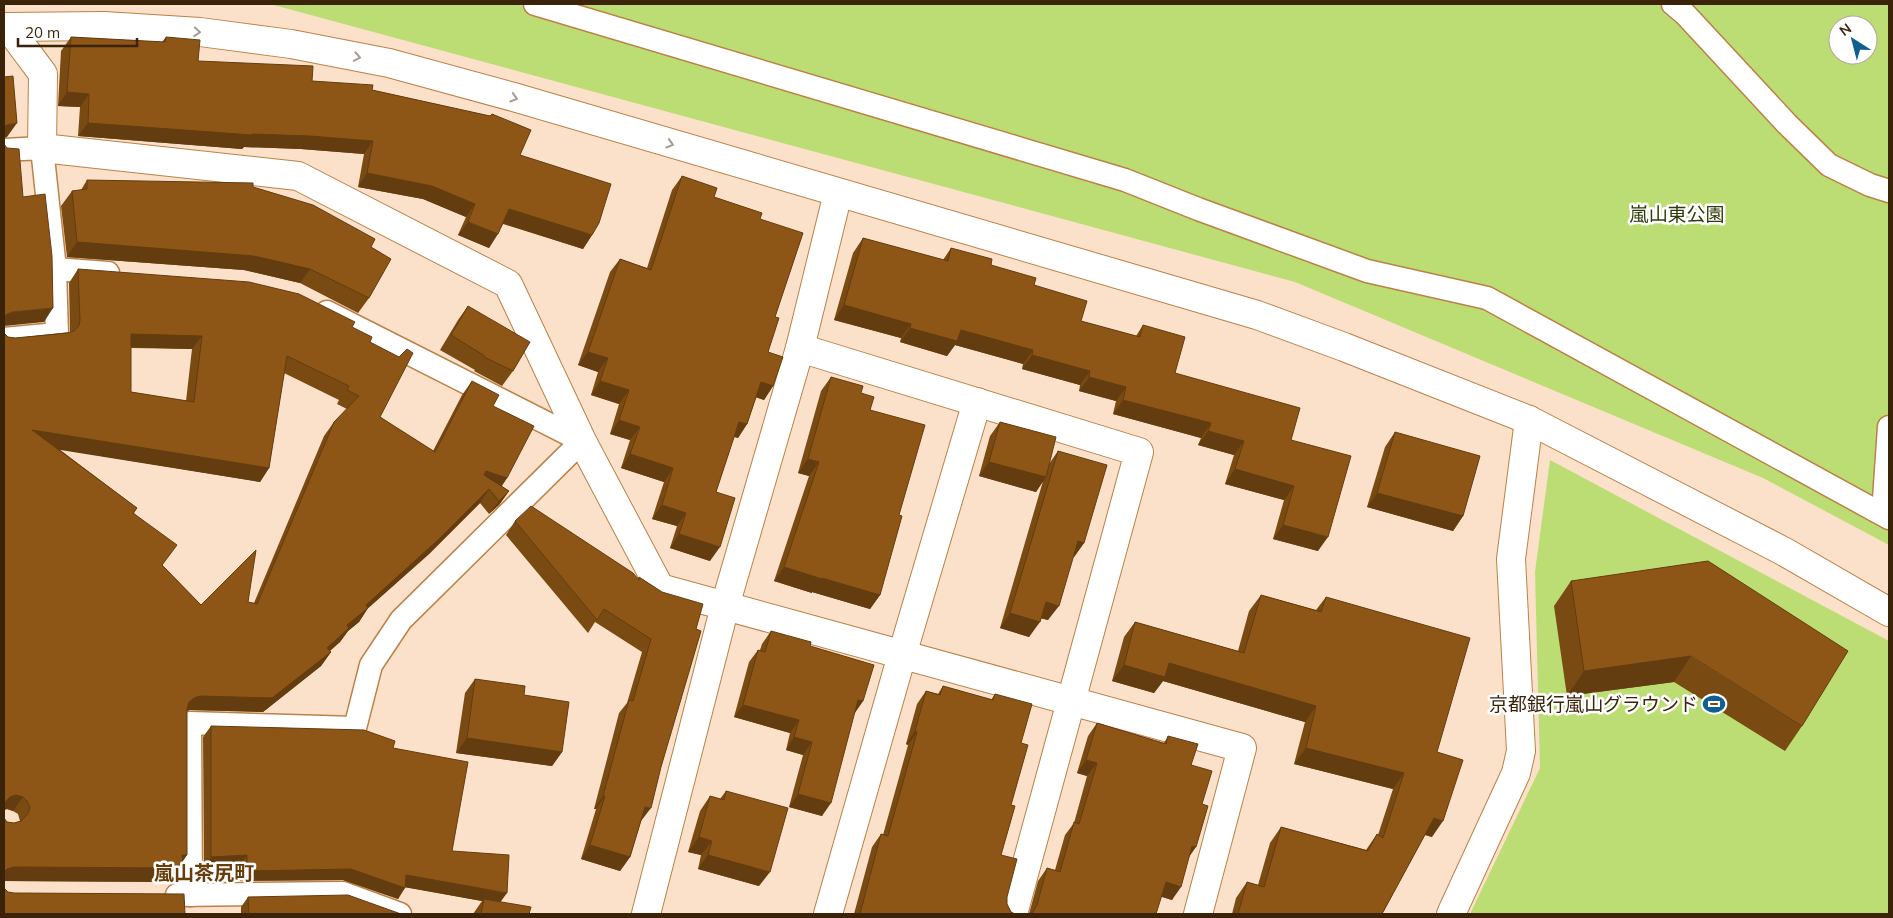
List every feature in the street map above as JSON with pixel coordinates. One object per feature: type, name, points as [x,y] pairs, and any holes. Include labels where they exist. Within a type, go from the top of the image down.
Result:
[{"type":"street","points":[[6,27],[104,26],[200,32],[292,44],[379,61],[527,101],[1257,315],[1529,420],[1783,551],[1889,612]]},
{"type":"street","points":[[6,27],[43,74],[42,148],[298,176],[508,284],[582,442],[660,588],[1242,748],[1198,914]]},
{"type":"street","points":[[646,914],[725,606],[800,348],[838,193]]},
{"type":"street","points":[[800,348],[1139,452],[1013,914]]},
{"type":"street","points":[[828,914],[977,402]]},
{"type":"street","points":[[1451,914],[1516,773],[1521,751],[1511,559],[1529,420]]},
{"type":"lane","points":[[535,4],[1126,180],[1198,209],[1367,271],[1487,298],[1886,516],[1889,427]]},
{"type":"lane","points":[[1673,4],[1685,14],[1787,124],[1829,165],[1870,185],[1889,191]]},
{"type":"lane","points":[[4,150],[42,148],[55,269],[57,334],[4,339]]},
{"type":"lane","points":[[55,269],[133,275]]},
{"type":"lane","points":[[191,895],[190,724],[355,728],[370,665],[401,620],[582,442],[311,304]]},
{"type":"lane","points":[[152,895],[191,895],[216,904],[343,893],[400,914]]},
{"type":"green space","name":"嵐山東公園","points":[[270,4],[1889,4],[1889,545],[1763,478],[1295,282]]},
{"type":"green space","name":"京都銀行嵐山グラウンド","points":[[1550,460],[1889,641],[1889,914],[1470,914],[1540,768],[1535,572]]},
{"type":"building","points":[[71,37],[165,42],[166,37],[200,40],[198,61],[313,66],[312,81],[373,85],[372,90],[490,116],[492,114],[531,130],[520,155],[611,184],[599,223],[592,235],[509,209],[498,234],[468,222],[475,204],[432,186],[367,173],[373,141],[310,136],[252,135],[88,123],[89,94],[67,92]]},
{"type":"building","points":[[13,76],[17,123],[6,125],[4,128],[4,77]]},
{"type":"building","points":[[4,144],[7,148],[19,149],[23,197],[45,194],[52,256],[53,308],[12,312],[4,317]]},
{"type":"building","points":[[682,176],[717,188],[714,197],[762,213],[760,219],[803,233],[775,317],[779,318],[768,352],[783,357],[773,386],[761,382],[747,424],[739,422],[716,492],[735,498],[720,547],[679,534],[686,513],[662,505],[673,468],[630,454],[640,427],[619,420],[629,390],[600,381],[608,358],[588,352],[620,259],[651,270]]},
{"type":"building","points":[[87,180],[253,183],[253,187],[313,205],[375,239],[371,247],[391,259],[369,298],[310,269],[254,256],[77,242],[72,191],[87,189]]},
{"type":"building","points":[[863,238],[948,261],[951,248],[992,259],[991,265],[1036,278],[1034,285],[1087,301],[1081,321],[1140,337],[1143,325],[1185,337],[1175,373],[1300,408],[1291,440],[1351,456],[1328,537],[1283,525],[1294,486],[1235,469],[1244,441],[1208,431],[1211,423],[1123,400],[1126,387],[1089,377],[1090,371],[1032,355],[1033,350],[961,330],[957,341],[910,328],[911,324],[844,305]]},
{"type":"building","points":[[78,269],[249,282],[299,294],[355,322],[352,327],[372,337],[370,342],[399,357],[407,349],[413,353],[380,417],[435,452],[472,381],[499,395],[493,406],[534,426],[507,478],[486,471],[484,475],[509,491],[499,501],[489,489],[438,540],[366,605],[368,608],[347,625],[349,628],[327,648],[331,652],[272,698],[200,696],[189,702],[187,709],[187,855],[182,855],[183,868],[14,867],[4,872],[4,818],[7,822],[21,821],[28,814],[30,807],[23,797],[16,795],[10,797],[4,803],[4,333],[8,337],[15,338],[68,333],[74,331],[79,326]],"holes":[[[131,334],[202,336],[194,402],[131,392]],[[287,356],[349,386],[347,390],[359,396],[334,422],[257,604],[248,602],[256,550],[201,605],[162,565],[177,545],[133,513],[137,508],[32,430],[269,468]]]},
{"type":"building","points":[[468,306],[530,342],[513,371],[484,357],[451,335]]},
{"type":"building","points":[[831,377],[863,386],[861,393],[874,397],[870,410],[925,425],[899,515],[902,516],[880,595],[784,567],[819,462],[808,459]]},
{"type":"building","points":[[1000,422],[1056,437],[1046,477],[989,462]]},
{"type":"building","points":[[1395,432],[1480,456],[1463,516],[1377,493]]},
{"type":"building","points":[[1058,451],[1107,465],[1084,543],[1078,541],[1059,606],[1046,602],[1040,622],[1010,613]]},
{"type":"building","points":[[531,506],[633,573],[639,580],[639,577],[662,592],[703,604],[696,629],[701,631],[661,767],[651,808],[645,807],[630,857],[590,845],[605,796],[603,796],[629,700],[633,701],[651,639],[604,609],[597,620],[515,521]]},
{"type":"building","points":[[1708,561],[1848,651],[1802,726],[1691,656],[1584,671],[1571,581]]},
{"type":"building","points":[[1261,595],[1321,612],[1326,597],[1470,638],[1437,752],[1463,760],[1443,821],[1434,818],[1382,914],[1238,914],[1247,882],[1264,887],[1281,827],[1368,851],[1377,834],[1383,838],[1404,773],[1306,748],[1316,706],[1169,663],[1165,677],[1124,665],[1135,622],[1244,653]]},
{"type":"building","points":[[771,631],[811,642],[810,646],[874,665],[863,701],[858,700],[831,803],[798,794],[812,742],[794,737],[799,720],[743,705],[758,650],[765,652]]},
{"type":"building","points":[[475,679],[525,686],[524,695],[569,702],[562,752],[467,738]]},
{"type":"building","points":[[943,686],[993,700],[995,694],[1032,704],[1021,743],[1028,745],[1011,805],[1015,806],[1001,855],[1017,859],[1007,897],[1007,904],[1011,912],[1015,914],[860,914],[881,834],[888,836],[917,732],[915,731],[926,691],[940,695]]},
{"type":"building","points":[[1097,723],[1166,744],[1168,736],[1198,744],[1191,765],[1212,771],[1202,804],[1208,806],[1196,847],[1192,846],[1181,887],[1166,882],[1156,914],[1029,914],[1033,912],[1037,905],[1047,868],[1060,872],[1074,822],[1079,824],[1097,763],[1086,760]]},
{"type":"building","points":[[211,726],[364,730],[395,741],[393,748],[468,762],[452,851],[509,855],[507,893],[406,875],[405,888],[351,869],[247,871],[247,855],[211,857]]},
{"type":"building","points":[[726,791],[788,808],[770,872],[708,855],[712,841],[699,837],[710,796],[724,800]]},
{"type":"building","points":[[4,888],[8,892],[14,893],[184,894],[185,914],[4,914]]},
{"type":"building","points":[[348,895],[401,914],[249,914],[248,897]]},
{"type":"building","points":[[484,899],[531,907],[529,914],[481,914]]},
{"type":"place","name":"京都銀行嵐山グラウンド","points":[[1714,704]]},
{"type":"district","name":"嵐山茶尻町","points":[[204,873]]}]
